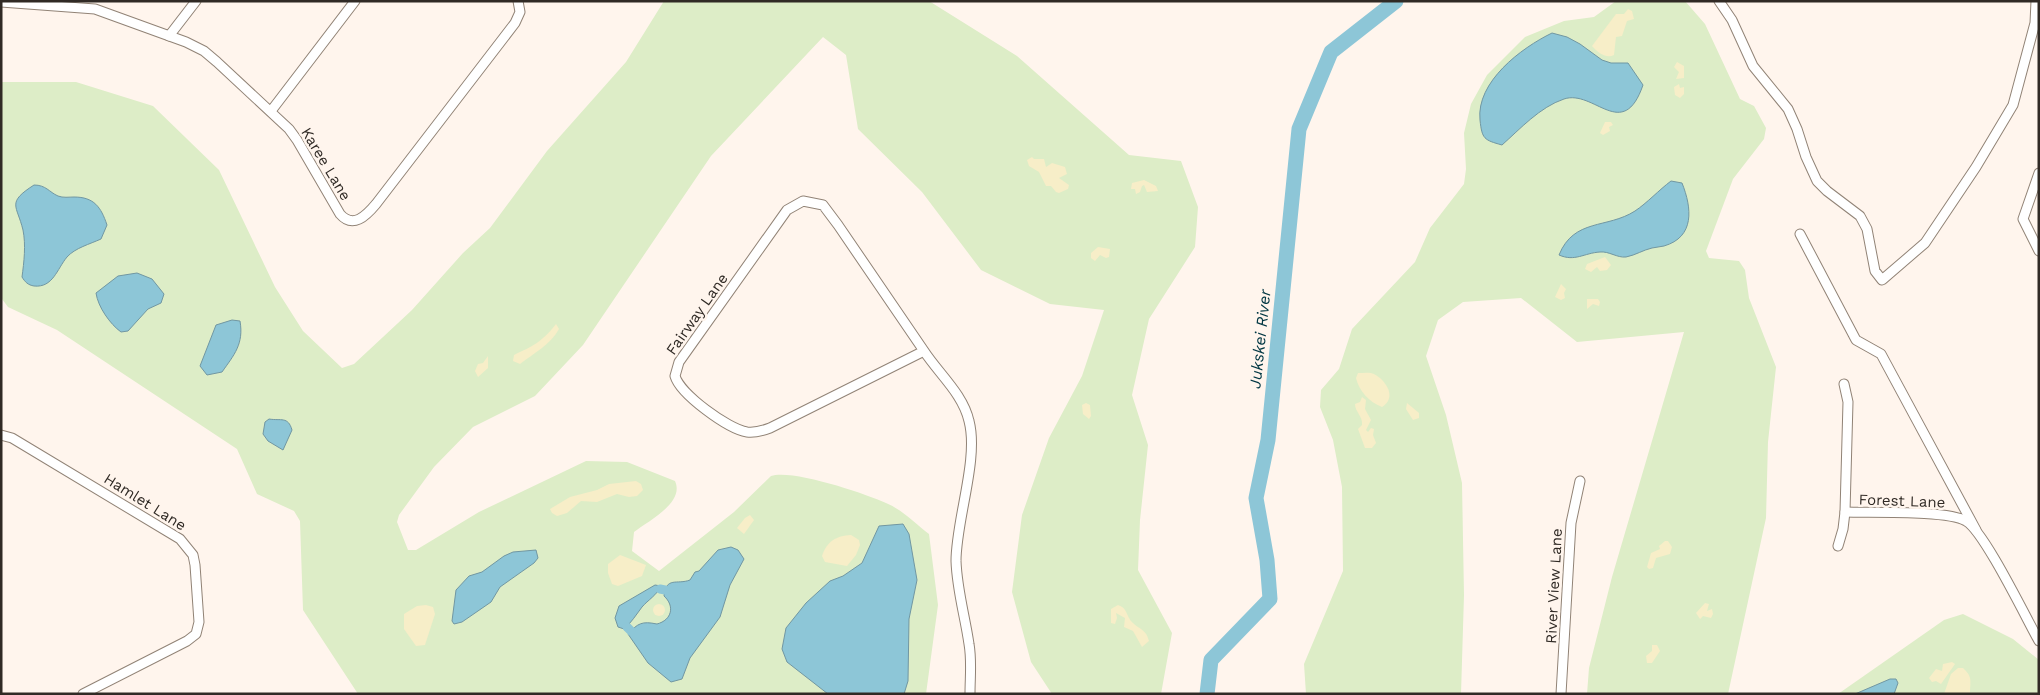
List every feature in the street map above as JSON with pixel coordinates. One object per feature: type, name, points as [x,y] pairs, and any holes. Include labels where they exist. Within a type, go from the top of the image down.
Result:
[{"type":"street","points":[[169,36],[196,1]]},
{"type":"street","points":[[271,111],[356,1]]},
{"type":"street","name":"Karee Lane","points":[[1,2],[95,9],[204,51],[271,111],[298,140],[340,214],[348,220],[358,221],[376,204],[515,23],[520,12],[518,1]]},
{"type":"street","points":[[1719,1],[1732,20],[1753,66],[1788,109],[1817,181],[1860,216],[1867,230],[1875,272],[1882,280],[1917,251],[1934,230],[2012,105],[2035,23],[2036,1]]},
{"type":"street","points":[[2039,173],[2023,219],[2039,251]]},
{"type":"street","name":"Fairway Lane","points":[[924,351],[770,428],[756,432],[745,432],[726,422],[686,394],[675,376],[679,362],[782,216],[792,205],[803,200],[818,203],[827,210],[924,351],[959,397],[966,412],[970,429],[971,448],[956,561],[958,591],[971,656],[970,694]]},
{"type":"street","points":[[1800,234],[1856,340],[1881,354],[1976,530]]},
{"type":"street","name":"Forest Lane","points":[[1838,546],[1845,512],[1848,402],[1844,384]]},
{"type":"street","name":"Hamlet Lane","points":[[1,435],[12,438],[180,539],[192,554],[199,622],[196,634],[187,641],[83,694]]},
{"type":"street","name":"River View Lane","points":[[1561,694],[1571,523],[1580,480]]},
{"type":"street","name":"Forest Lane","points":[[1845,512],[1951,516],[1966,520],[1976,530],[2039,641]]},
{"type":"green space","points":[[664,1],[929,1],[1017,56],[1129,155],[1181,161],[1198,207],[1195,247],[1149,319],[1132,395],[1148,445],[1140,520],[1138,570],[1172,633],[1161,694],[1052,694],[1031,662],[1012,592],[1022,515],[1049,438],[1082,376],[1104,310],[1050,304],[981,270],[922,192],[858,129],[846,55],[823,37],[711,156],[583,345],[535,396],[473,427],[434,467],[399,515],[397,522],[408,550],[416,550],[479,512],[586,461],[627,462],[675,481],[677,489],[675,497],[670,504],[664,511],[634,532],[632,551],[659,571],[734,512],[771,476],[795,476],[845,488],[892,506],[929,534],[938,605],[926,694],[358,694],[303,610],[300,521],[294,511],[257,494],[237,449],[57,330],[8,307],[2,299],[1,82],[76,82],[153,106],[219,170],[275,287],[303,331],[342,368],[354,364],[412,310],[463,253],[490,228],[547,151],[626,62]]},
{"type":"green space","points":[[1616,1],[1685,1],[1705,24],[1740,99],[1754,106],[1766,128],[1764,139],[1733,179],[1706,251],[1709,258],[1739,261],[1745,270],[1749,298],[1776,367],[1768,442],[1766,518],[1728,694],[1587,694],[1589,668],[1612,577],[1684,332],[1577,342],[1521,298],[1463,302],[1438,320],[1426,356],[1446,415],[1462,483],[1464,595],[1461,694],[1306,694],[1304,664],[1343,571],[1342,487],[1333,440],[1320,407],[1321,390],[1339,369],[1352,329],[1415,262],[1430,228],[1464,184],[1466,169],[1464,133],[1471,104],[1487,75],[1525,37],[1564,21],[1594,17]]},
{"type":"green space","points":[[1963,614],[2013,639],[2039,660],[2039,694],[1838,694],[1944,620]]},
{"type":"sand","points":[[1628,9],[1632,11],[1634,19],[1627,21],[1622,36],[1616,37],[1614,55],[1608,56],[1599,53],[1592,46],[1616,14],[1624,14]]},
{"type":"sand","points":[[1677,62],[1684,66],[1684,78],[1676,79],[1679,72],[1674,67]]},
{"type":"sand","points":[[1679,84],[1680,88],[1684,87],[1684,94],[1680,98],[1675,95],[1674,87]]},
{"type":"sand","points":[[1605,122],[1611,122],[1613,125],[1609,127],[1610,131],[1603,135],[1600,133]]},
{"type":"sand","points":[[1032,157],[1034,159],[1044,159],[1046,167],[1052,163],[1065,167],[1067,174],[1059,178],[1069,185],[1068,189],[1059,193],[1051,186],[1046,186],[1039,172],[1029,166],[1027,160]]},
{"type":"sand","points":[[1144,180],[1156,186],[1158,191],[1147,192],[1144,185],[1140,192],[1136,194],[1135,189],[1131,189],[1132,183]]},
{"type":"sand","points":[[1098,247],[1110,249],[1109,257],[1106,258],[1100,255],[1095,261],[1091,258],[1091,253]]},
{"type":"sand","points":[[1605,257],[1611,265],[1607,270],[1600,271],[1597,267],[1591,272],[1585,269],[1587,264]]},
{"type":"sand","points":[[1561,284],[1566,289],[1564,293],[1565,298],[1561,300],[1555,297]]},
{"type":"sand","points":[[1587,299],[1598,299],[1600,302],[1599,306],[1593,304],[1587,309]]},
{"type":"sand","points":[[556,324],[559,329],[546,344],[520,364],[513,361],[514,355],[537,343]]},
{"type":"sand","points":[[488,356],[488,368],[478,377],[475,371],[478,364],[483,363]]},
{"type":"sand","points":[[1358,373],[1374,374],[1386,385],[1389,399],[1382,407],[1362,392],[1357,383]]},
{"type":"sand","points":[[1362,397],[1366,400],[1365,409],[1371,420],[1366,430],[1368,432],[1371,428],[1374,429],[1373,435],[1376,443],[1372,448],[1365,448],[1358,429],[1362,422],[1355,404],[1360,402]]},
{"type":"sand","points":[[1086,403],[1090,405],[1091,416],[1089,419],[1083,414],[1082,405]]},
{"type":"sand","points":[[1407,403],[1419,413],[1419,418],[1413,420],[1406,409]]},
{"type":"sand","points":[[636,481],[641,484],[643,490],[637,496],[629,497],[617,494],[597,502],[581,501],[567,513],[557,516],[550,509],[570,497],[597,490],[609,484]]},
{"type":"sand","points":[[750,515],[754,520],[744,534],[737,528]]},
{"type":"sand","points":[[851,535],[859,540],[860,545],[856,555],[847,566],[825,562],[822,556],[829,543],[837,538]]},
{"type":"sand","points":[[1668,541],[1672,547],[1670,554],[1656,558],[1653,568],[1649,569],[1647,567],[1651,553],[1660,549],[1659,546]]},
{"type":"sand","points":[[620,555],[646,565],[642,576],[618,586],[612,584],[608,573],[608,564]]},
{"type":"sand","points":[[1705,603],[1709,604],[1707,611],[1712,609],[1713,614],[1711,618],[1703,616],[1700,619],[1696,613]]},
{"type":"sand","points":[[657,604],[661,604],[665,610],[661,616],[657,616],[653,612],[653,608]]},
{"type":"sand","points":[[426,605],[433,607],[435,614],[425,645],[416,646],[404,629],[404,614],[417,606]]},
{"type":"sand","points":[[1118,605],[1124,608],[1133,623],[1146,634],[1149,641],[1142,647],[1133,631],[1124,627],[1125,618],[1116,613],[1115,624],[1111,623],[1111,609]]},
{"type":"sand","points":[[1652,645],[1657,645],[1660,651],[1652,663],[1647,663],[1646,656],[1652,651]]},
{"type":"sand","points":[[1952,662],[1955,664],[1941,684],[1936,681],[1932,682],[1929,678],[1936,669],[1942,671],[1943,664]]},
{"type":"sand","points":[[1958,668],[1963,668],[1970,677],[1970,694],[1944,694],[1951,674]]},
{"type":"water","points":[[1552,33],[1567,37],[1580,44],[1602,60],[1611,63],[1628,63],[1643,85],[1635,102],[1626,110],[1617,112],[1575,98],[1564,99],[1547,107],[1502,145],[1491,142],[1483,135],[1480,120],[1485,92],[1503,68],[1515,57]]},
{"type":"water","points":[[1671,181],[1682,183],[1689,212],[1686,229],[1674,242],[1626,257],[1603,252],[1570,258],[1559,255],[1565,243],[1573,235],[1592,226],[1624,217],[1635,211]]},
{"type":"water","points":[[34,185],[44,187],[60,197],[81,197],[92,201],[99,208],[107,225],[101,239],[70,254],[54,277],[46,284],[40,286],[30,285],[22,277],[24,236],[16,210],[17,201],[20,196]]},
{"type":"water","points":[[137,273],[152,279],[164,294],[161,303],[148,309],[128,331],[121,332],[105,315],[96,293],[118,276]]},
{"type":"water","points":[[232,320],[240,321],[241,336],[237,349],[222,372],[207,375],[200,366],[216,325]]},
{"type":"water","points":[[269,419],[284,420],[292,430],[283,450],[268,441],[263,434],[265,422]]},
{"type":"water","points":[[903,524],[909,534],[917,580],[909,619],[908,681],[904,694],[828,694],[787,662],[782,649],[786,628],[806,603],[830,581],[843,576],[862,563],[879,526]]},
{"type":"water","points":[[731,547],[738,550],[744,559],[730,585],[720,617],[690,658],[682,679],[671,682],[648,663],[628,634],[641,624],[657,624],[666,619],[671,608],[664,596],[667,586],[673,582],[690,580],[695,572],[699,571],[718,550]]},
{"type":"water","points":[[536,550],[538,558],[534,563],[500,587],[491,602],[462,622],[454,624],[452,621],[456,590],[469,576],[482,572],[504,556],[513,552]]},
{"type":"water","points":[[655,585],[661,586],[631,622],[624,629],[618,627],[615,618],[619,606]]},
{"type":"water","points":[[1890,679],[1896,679],[1898,683],[1894,694],[1855,694]]},
{"type":"waterway","name":"Jukskei River","points":[[1207,694],[1211,660],[1270,599],[1267,560],[1256,498],[1268,440],[1299,129],[1331,52],[1396,1]]},
{"type":"waterway","points":[[660,589],[665,590]]},
{"type":"waterway","points":[[627,627],[631,631]]}]
